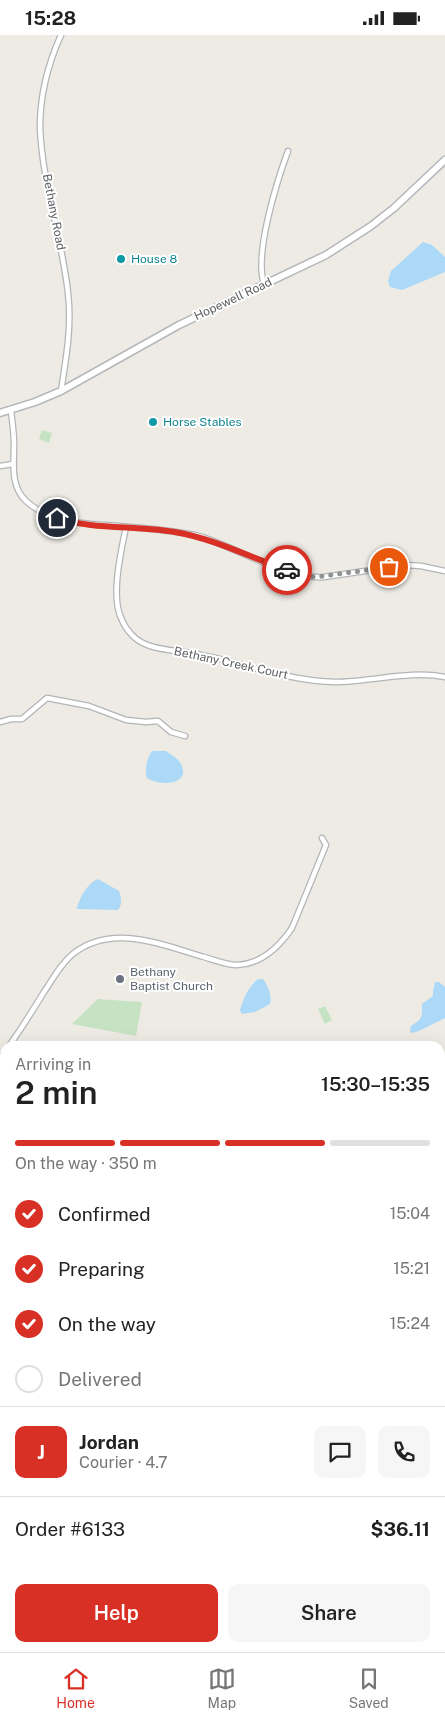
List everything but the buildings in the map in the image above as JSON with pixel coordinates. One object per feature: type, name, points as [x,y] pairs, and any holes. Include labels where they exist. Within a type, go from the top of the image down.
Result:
[{"type":"street","name":"Bethany Road","points":[[61,35],[42,94],[40,127],[69,298],[69,338],[61,391]]},
{"type":"street","points":[[264,284],[262,273],[270,208],[277,179],[288,151]]},
{"type":"street","name":"Hopewell Road","points":[[4,411],[61,391],[179,325],[326,255],[371,226],[394,208],[445,160]]},
{"type":"street","points":[[4,411],[14,443],[14,478],[18,491],[27,501],[44,513],[64,520],[97,525],[172,531],[195,535],[232,548],[263,562],[310,577],[324,577],[406,565],[445,571]]},
{"type":"street","points":[[0,466],[13,464]]},
{"type":"street","name":"Bethany Creek Court","points":[[126,527],[116,593],[117,607],[125,626],[134,637],[146,645],[201,655],[296,677],[324,681],[351,681],[420,675],[445,677]]},
{"type":"street","points":[[0,722],[22,719],[47,698],[89,706],[126,720],[158,721],[171,732],[185,736]]},
{"type":"street","points":[[12,1041],[65,961],[87,945],[98,941],[110,938],[132,938],[149,941],[228,965],[252,962],[269,953],[285,939],[292,928],[326,845],[322,838]]},
{"type":"green space","points":[[42,430],[52,433],[49,443],[39,439]]},
{"type":"green space","points":[[98,999],[142,1002],[136,1036],[72,1024]]},
{"type":"green space","points":[[325,1006],[332,1020],[325,1024],[318,1009]]},
{"type":"water","points":[[423,242],[432,245],[445,257],[445,272],[402,290],[390,287],[388,281],[391,271]]},
{"type":"water","points":[[152,751],[166,751],[176,758],[181,764],[182,777],[165,783],[152,781],[147,778],[146,764]]},
{"type":"water","points":[[98,879],[119,891],[121,903],[118,910],[77,909],[85,891]]},
{"type":"water","points":[[258,979],[263,979],[266,984],[270,994],[270,1004],[255,1012],[242,1014],[240,1010],[245,997]]},
{"type":"water","points":[[435,982],[439,982],[445,987],[445,1018],[412,1033],[410,1031],[411,1026],[421,1017],[422,1004],[433,996]]},
{"type":"way so far","points":[[287,570],[303,576],[324,577],[389,567]]},
{"type":"place","name":"House 8","points":[[121,259]]},
{"type":"place","name":"Horse Stables","points":[[153,422]]},
{"type":"place","name":"Bethany Baptist Church","points":[[120,979]]},
{"type":"route","points":[[57,518],[97,525],[172,531],[195,535],[239,550],[263,562],[287,570]]}]
